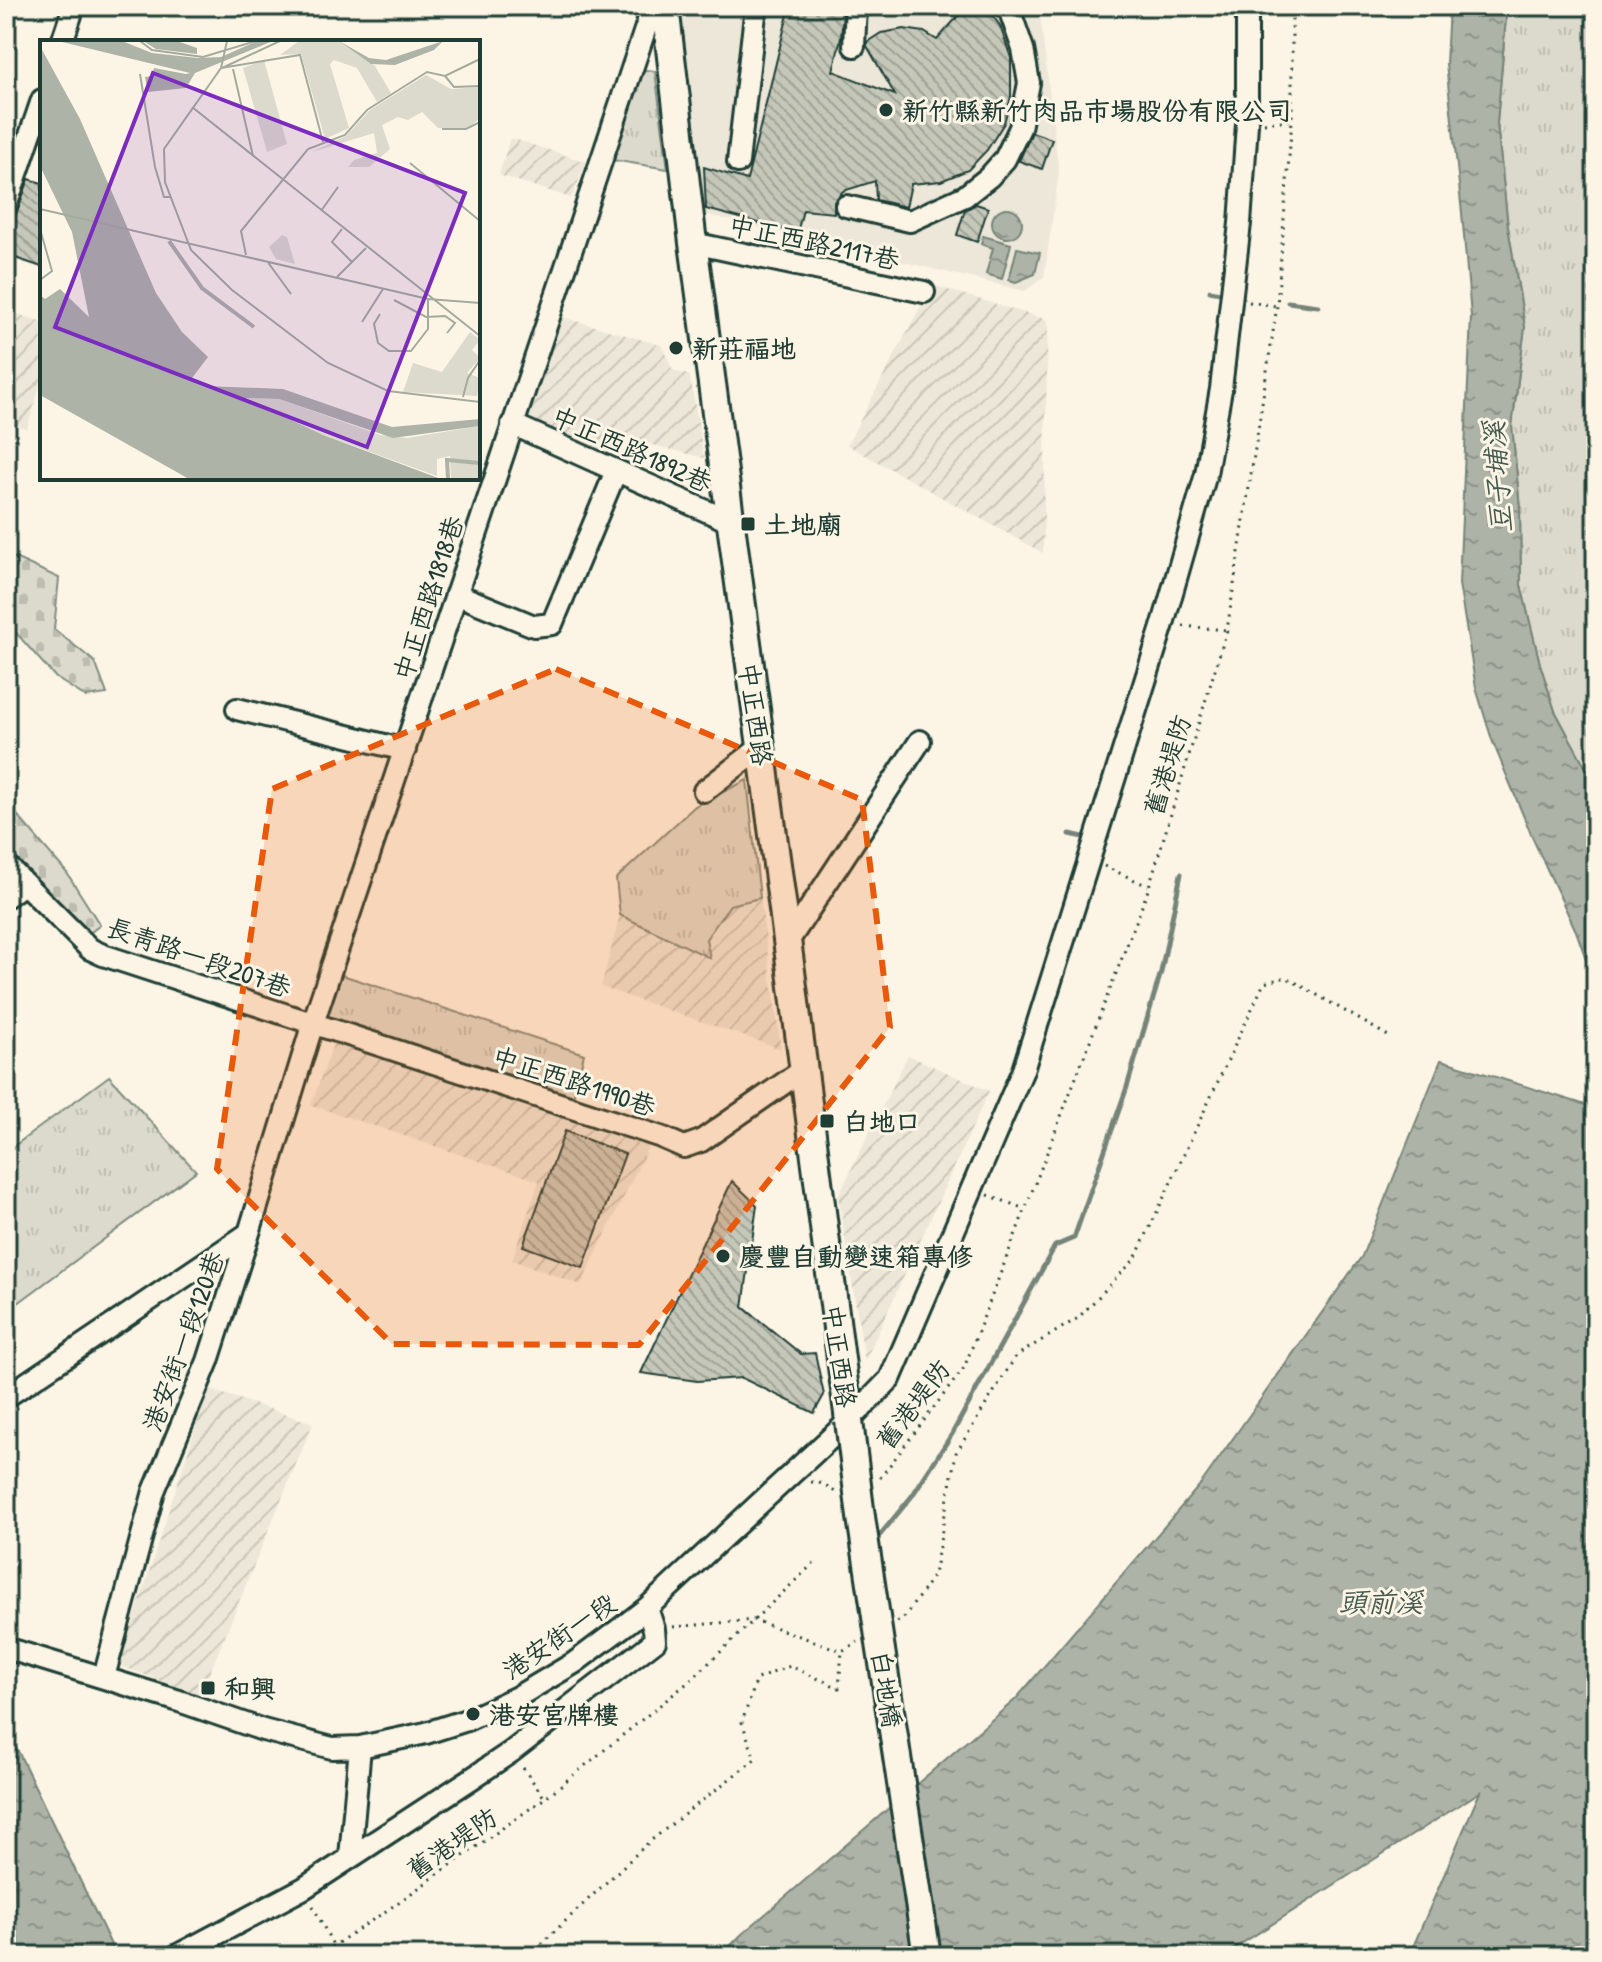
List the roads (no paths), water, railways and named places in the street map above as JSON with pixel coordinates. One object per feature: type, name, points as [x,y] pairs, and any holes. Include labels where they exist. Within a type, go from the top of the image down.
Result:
[{"type":"main road","name":"中正西路","points":[[665,6],[693,243],[849,1421]]},
{"type":"main road","name":"白地橋","points":[[849,1421],[927,1956]]},
{"type":"street","points":[[63,40],[74,6]]},
{"type":"street","name":"中正西路1818巷","points":[[313,1023],[653,6]]},
{"type":"street","points":[[738,162],[756,6]]},
{"type":"street","points":[[854,46],[856,6]]},
{"type":"street","points":[[846,206],[910,221],[965,196],[1005,159],[1020,128],[1029,83],[1023,49],[1008,6]]},
{"type":"street","name":"港安街一段","points":[[6,1648],[263,1730],[332,1748],[360,1747],[426,1733],[467,1720],[517,1697],[574,1663],[647,1608],[849,1421],[890,1379],[1023,1070],[1163,624],[1206,474],[1221,389],[1240,223],[1247,124],[1247,6]]},
{"type":"street","points":[[6,206],[40,106]]},
{"type":"street","name":"中正西路2117巷","points":[[693,243],[924,292]]},
{"type":"street","name":"中正西路1892巷","points":[[512,424],[731,522]]},
{"type":"street","points":[[456,594],[534,626],[552,624],[616,471]]},
{"type":"street","points":[[237,709],[405,750]]},
{"type":"street","points":[[787,943],[920,741]]},
{"type":"street","points":[[704,791],[761,747]]},
{"type":"street","name":"長青路一段207巷","points":[[6,865],[90,949],[313,1023]]},
{"type":"street","points":[[6,897],[24,884]]},
{"type":"street","name":"中正西路1990巷","points":[[313,1023],[684,1147],[701,1141],[803,1070]]},
{"type":"street","name":"港安街一段120巷","points":[[104,1677],[154,1491],[208,1361],[313,1023]]},
{"type":"street","points":[[6,1397],[249,1233]]},
{"type":"street","points":[[176,1956],[304,1888],[511,1752],[655,1641],[647,1608]]},
{"type":"street","points":[[350,1857],[360,1747]]},
{"type":"water","name":"豆子埔溪","points":[[1449,6],[1507,6],[1497,123],[1508,227],[1525,327],[1512,426],[1520,508],[1521,585],[1555,711],[1593,781],[1596,751],[1596,987],[1576,931],[1492,740],[1476,688],[1459,584],[1471,316],[1446,64]]},
{"type":"water","points":[[1007,208],[1013,209],[1021,217],[1021,229],[1013,237],[1007,238],[1001,237],[993,229],[992,223],[993,217],[1001,209]]},
{"type":"water","points":[[983,236],[1011,244],[1002,279],[986,274],[993,248],[981,244]]},
{"type":"water","points":[[1017,248],[1040,253],[1035,274],[1016,282],[1009,280]]},
{"type":"water","name":"頭前溪","points":[[1441,1060],[1589,1106],[1596,1069],[1596,1956],[1409,1956],[1480,1792],[1222,1956],[720,1956],[1016,1699],[1200,1485],[1362,1256]]},
{"type":"water","points":[[6,1745],[17,1749],[114,1951],[105,1956],[6,1956]]},
{"type":"waterway","points":[[1210,291],[1220,293]]},
{"type":"waterway","points":[[1288,302],[1318,306]]},
{"type":"waterway","points":[[1070,834],[1083,837]]},
{"type":"waterway","points":[[880,1535],[912,1496],[952,1434],[1055,1246],[1074,1238],[1127,1087],[1161,972],[1181,874]]},
{"type":"place","name":"新竹縣新竹肉品市場股份有限公司","points":[[886,110]]},
{"type":"place","name":"新莊福地","points":[[676,348]]},
{"type":"place","name":"土地廟","points":[[748,524]]},
{"type":"place","name":"白地口","points":[[827,1121]]},
{"type":"place","name":"慶豐自動變速箱專修","points":[[723,1256]]},
{"type":"place","name":"和興","points":[[208,1688]]},
{"type":"place","name":"港安宫牌樓","points":[[473,1714]]}]
